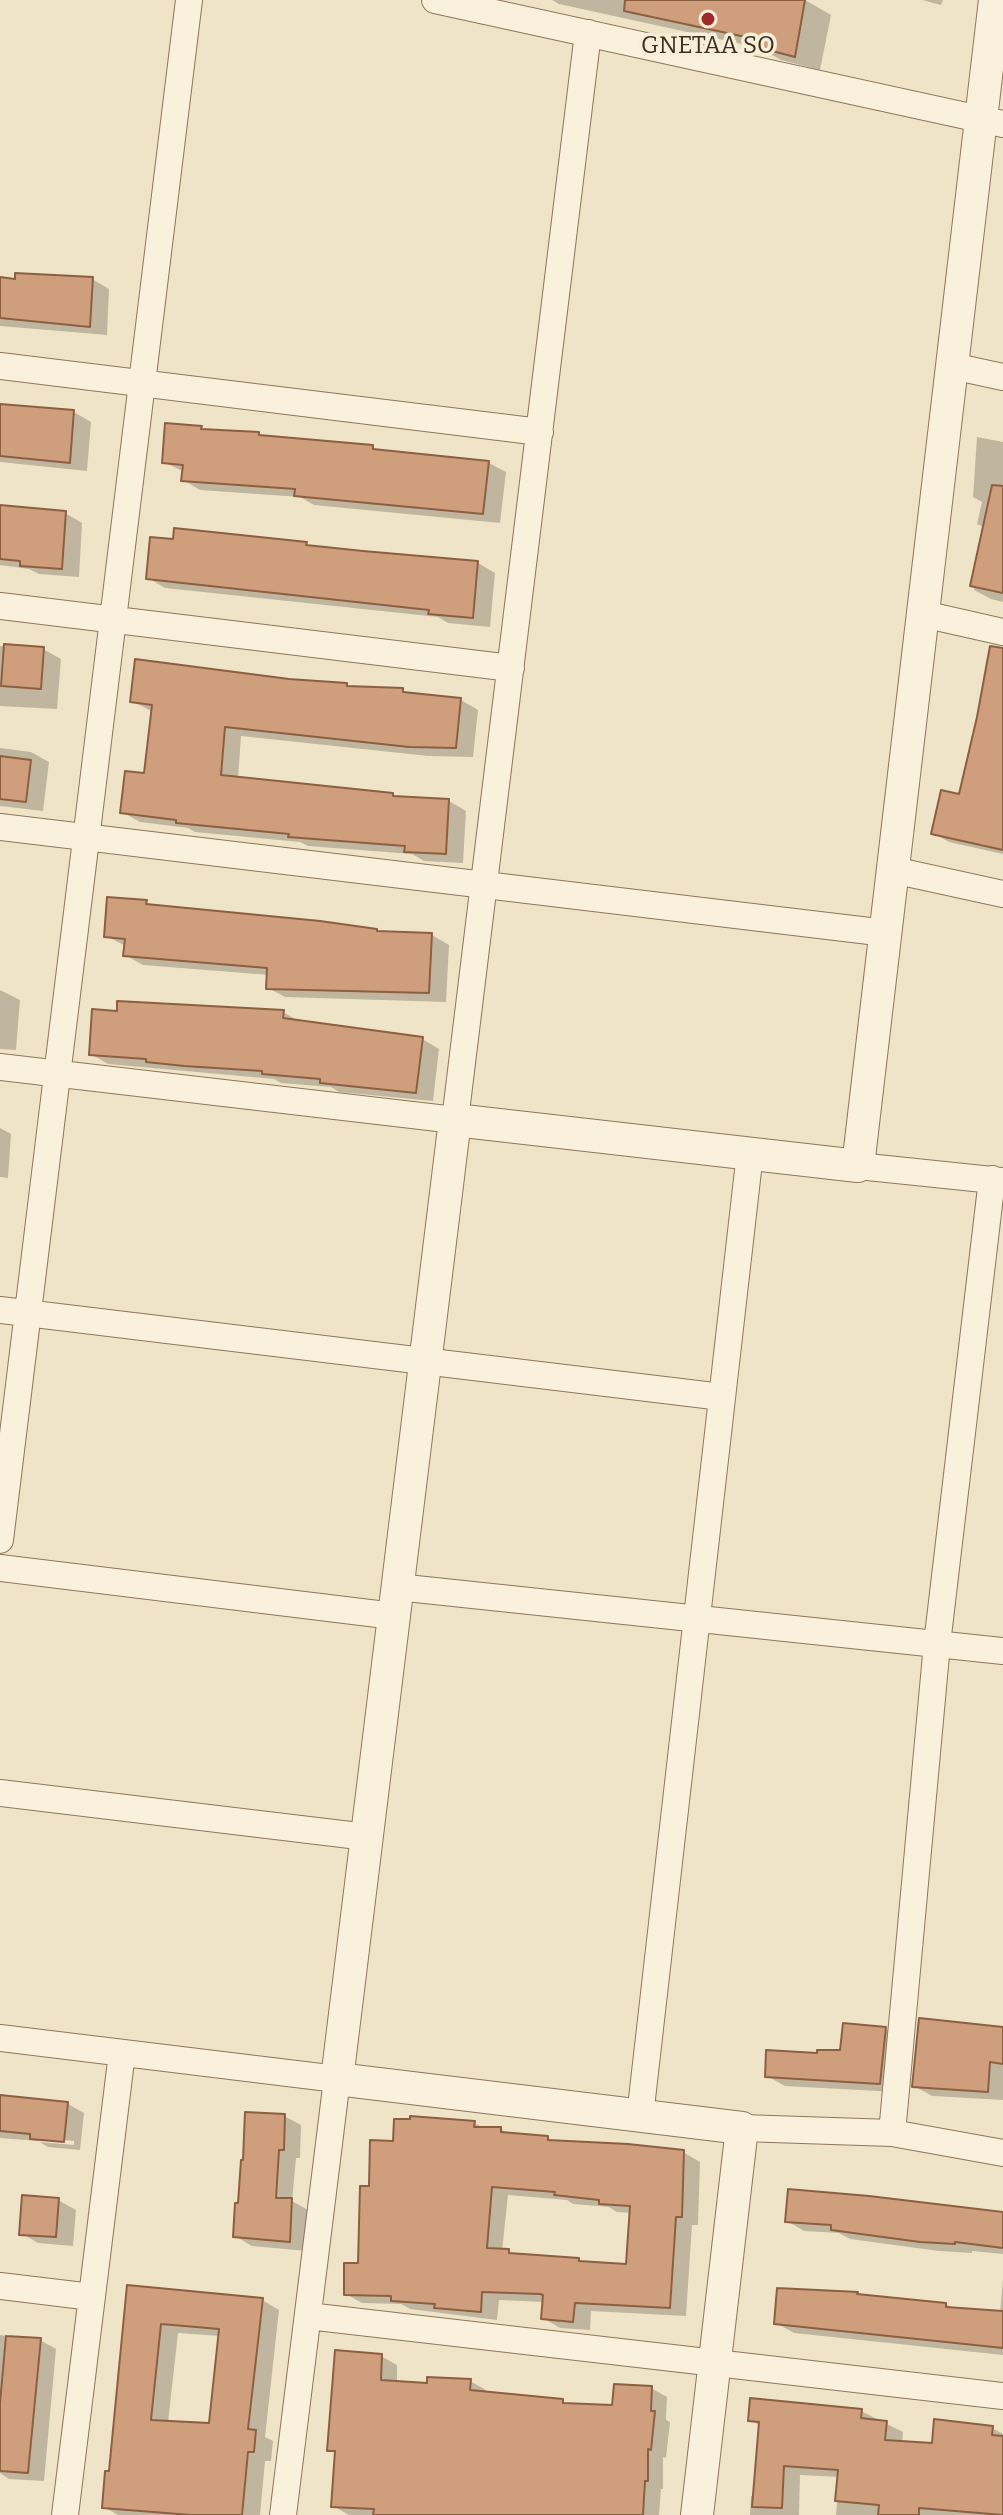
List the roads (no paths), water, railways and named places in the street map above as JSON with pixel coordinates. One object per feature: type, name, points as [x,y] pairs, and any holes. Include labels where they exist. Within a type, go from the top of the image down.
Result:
[{"type":"street","points":[[0,1540],[189,0]]},
{"type":"street","points":[[437,0],[992,122]]},
{"type":"street","points":[[858,1166],[952,366],[992,122],[995,0]]},
{"type":"street","points":[[283,2515],[588,33]]},
{"type":"street","points":[[0,366],[540,432]]},
{"type":"street","points":[[952,366],[1003,377]]},
{"type":"street","points":[[0,606],[511,668]]},
{"type":"street","points":[[923,614],[1003,632]]},
{"type":"street","points":[[0,827],[886,933]]},
{"type":"street","points":[[893,870],[1003,894]]},
{"type":"street","points":[[0,1067],[997,1180],[937,1644],[892,2133]]},
{"type":"street","points":[[640,2116],[750,1153]]},
{"type":"street","points":[[0,1310],[722,1397]]},
{"type":"street","points":[[0,1568],[396,1602],[697,1619],[1003,1651]]},
{"type":"street","points":[[0,1793],[367,1837]]},
{"type":"street","points":[[0,2038],[742,2128],[892,2133],[1003,2153]]},
{"type":"street","points":[[65,2515],[122,2053]]},
{"type":"street","points":[[697,2515],[742,2128]]},
{"type":"street","points":[[0,2286],[92,2297]]},
{"type":"street","points":[[308,2316],[1003,2396]]},
{"type":"place","name":"GNETAA SO","points":[[708,19]]}]
